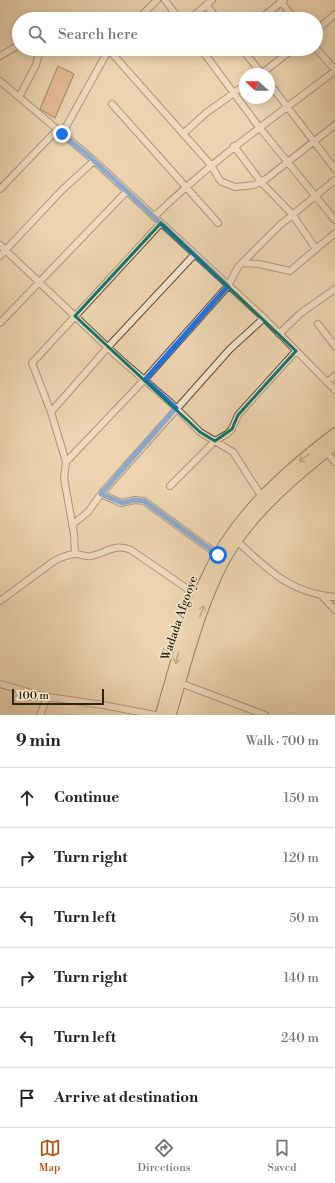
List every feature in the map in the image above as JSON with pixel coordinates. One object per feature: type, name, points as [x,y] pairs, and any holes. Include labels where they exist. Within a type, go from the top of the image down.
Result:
[{"type":"highway","name":"Wadada Afgooye","points":[[161,715],[182,642],[198,596],[218,555],[247,514],[262,498],[296,465],[335,434]]},
{"type":"highway","name":"Wadada Afgooye","points":[[170,715],[191,644],[208,594],[225,559],[237,541],[276,494],[335,444]]},
{"type":"street","points":[[145,12],[157,0]]},
{"type":"street","points":[[165,0],[174,12]]},
{"type":"street","points":[[269,12],[282,1],[289,12]]},
{"type":"street","points":[[198,12],[209,2],[214,12]]},
{"type":"street","points":[[323,25],[335,14]]},
{"type":"street","points":[[0,56],[12,49]]},
{"type":"street","points":[[19,98],[36,64],[38,56]]},
{"type":"street","points":[[62,134],[105,56]]},
{"type":"street","points":[[115,56],[211,165],[219,179],[231,186],[236,187],[261,182],[335,125]]},
{"type":"street","points":[[206,56],[286,162],[335,220]]},
{"type":"street","points":[[248,56],[257,68]]},
{"type":"street","points":[[269,68],[284,56]]},
{"type":"street","points":[[154,217],[186,186],[234,146],[335,71],[323,56]]},
{"type":"street","points":[[0,81],[94,160],[126,192],[264,318],[335,390]]},
{"type":"street","points":[[184,133],[239,88]]},
{"type":"street","points":[[275,91],[335,169]]},
{"type":"street","points":[[112,104],[218,223]]},
{"type":"street","points":[[0,189],[57,130]]},
{"type":"street","points":[[234,146],[261,182],[292,214],[316,249]]},
{"type":"street","points":[[0,256],[62,190],[94,160]]},
{"type":"street","points":[[66,462],[145,380],[228,286],[234,272],[242,263],[292,214],[335,180]]},
{"type":"street","points":[[0,323],[126,192]]},
{"type":"street","points":[[75,554],[64,478],[66,462],[51,412],[32,363],[161,223]]},
{"type":"street","points":[[242,263],[259,264],[290,271],[335,233]]},
{"type":"street","points":[[0,245],[200,432],[233,452],[262,498]]},
{"type":"street","points":[[51,412],[108,347],[194,255]]},
{"type":"street","points":[[279,334],[301,313],[335,289]]},
{"type":"street","points":[[72,525],[88,512],[101,494],[230,349],[264,318]]},
{"type":"street","points":[[318,324],[335,346]]},
{"type":"street","points":[[170,486],[215,441],[227,434],[232,429],[238,415],[296,351]]},
{"type":"street","points":[[327,382],[335,376]]},
{"type":"street","points":[[326,452],[335,462]]},
{"type":"street","points":[[101,494],[122,503],[135,500],[144,501],[218,555]]},
{"type":"street","points":[[237,541],[274,575],[287,584],[322,596],[335,597]]},
{"type":"street","points":[[0,601],[54,561],[75,554],[89,556],[113,548],[127,548],[198,596]]},
{"type":"street","points":[[322,596],[335,610]]},
{"type":"street","points":[[180,683],[265,715]]},
{"type":"street","points":[[0,684],[47,697],[103,705],[155,715]]},
{"type":"street","points":[[40,715],[47,697]]},
{"type":"highlighted area","points":[[161,223],[296,351],[238,415],[232,429],[215,441],[200,432],[75,316]]},
{"type":"building","points":[[58,66],[74,74],[55,118],[40,109]]},
{"type":"route","points":[[62,134],[90,157],[228,286],[145,380],[176,408],[101,494],[122,503],[135,500],[144,501],[218,555]]}]
